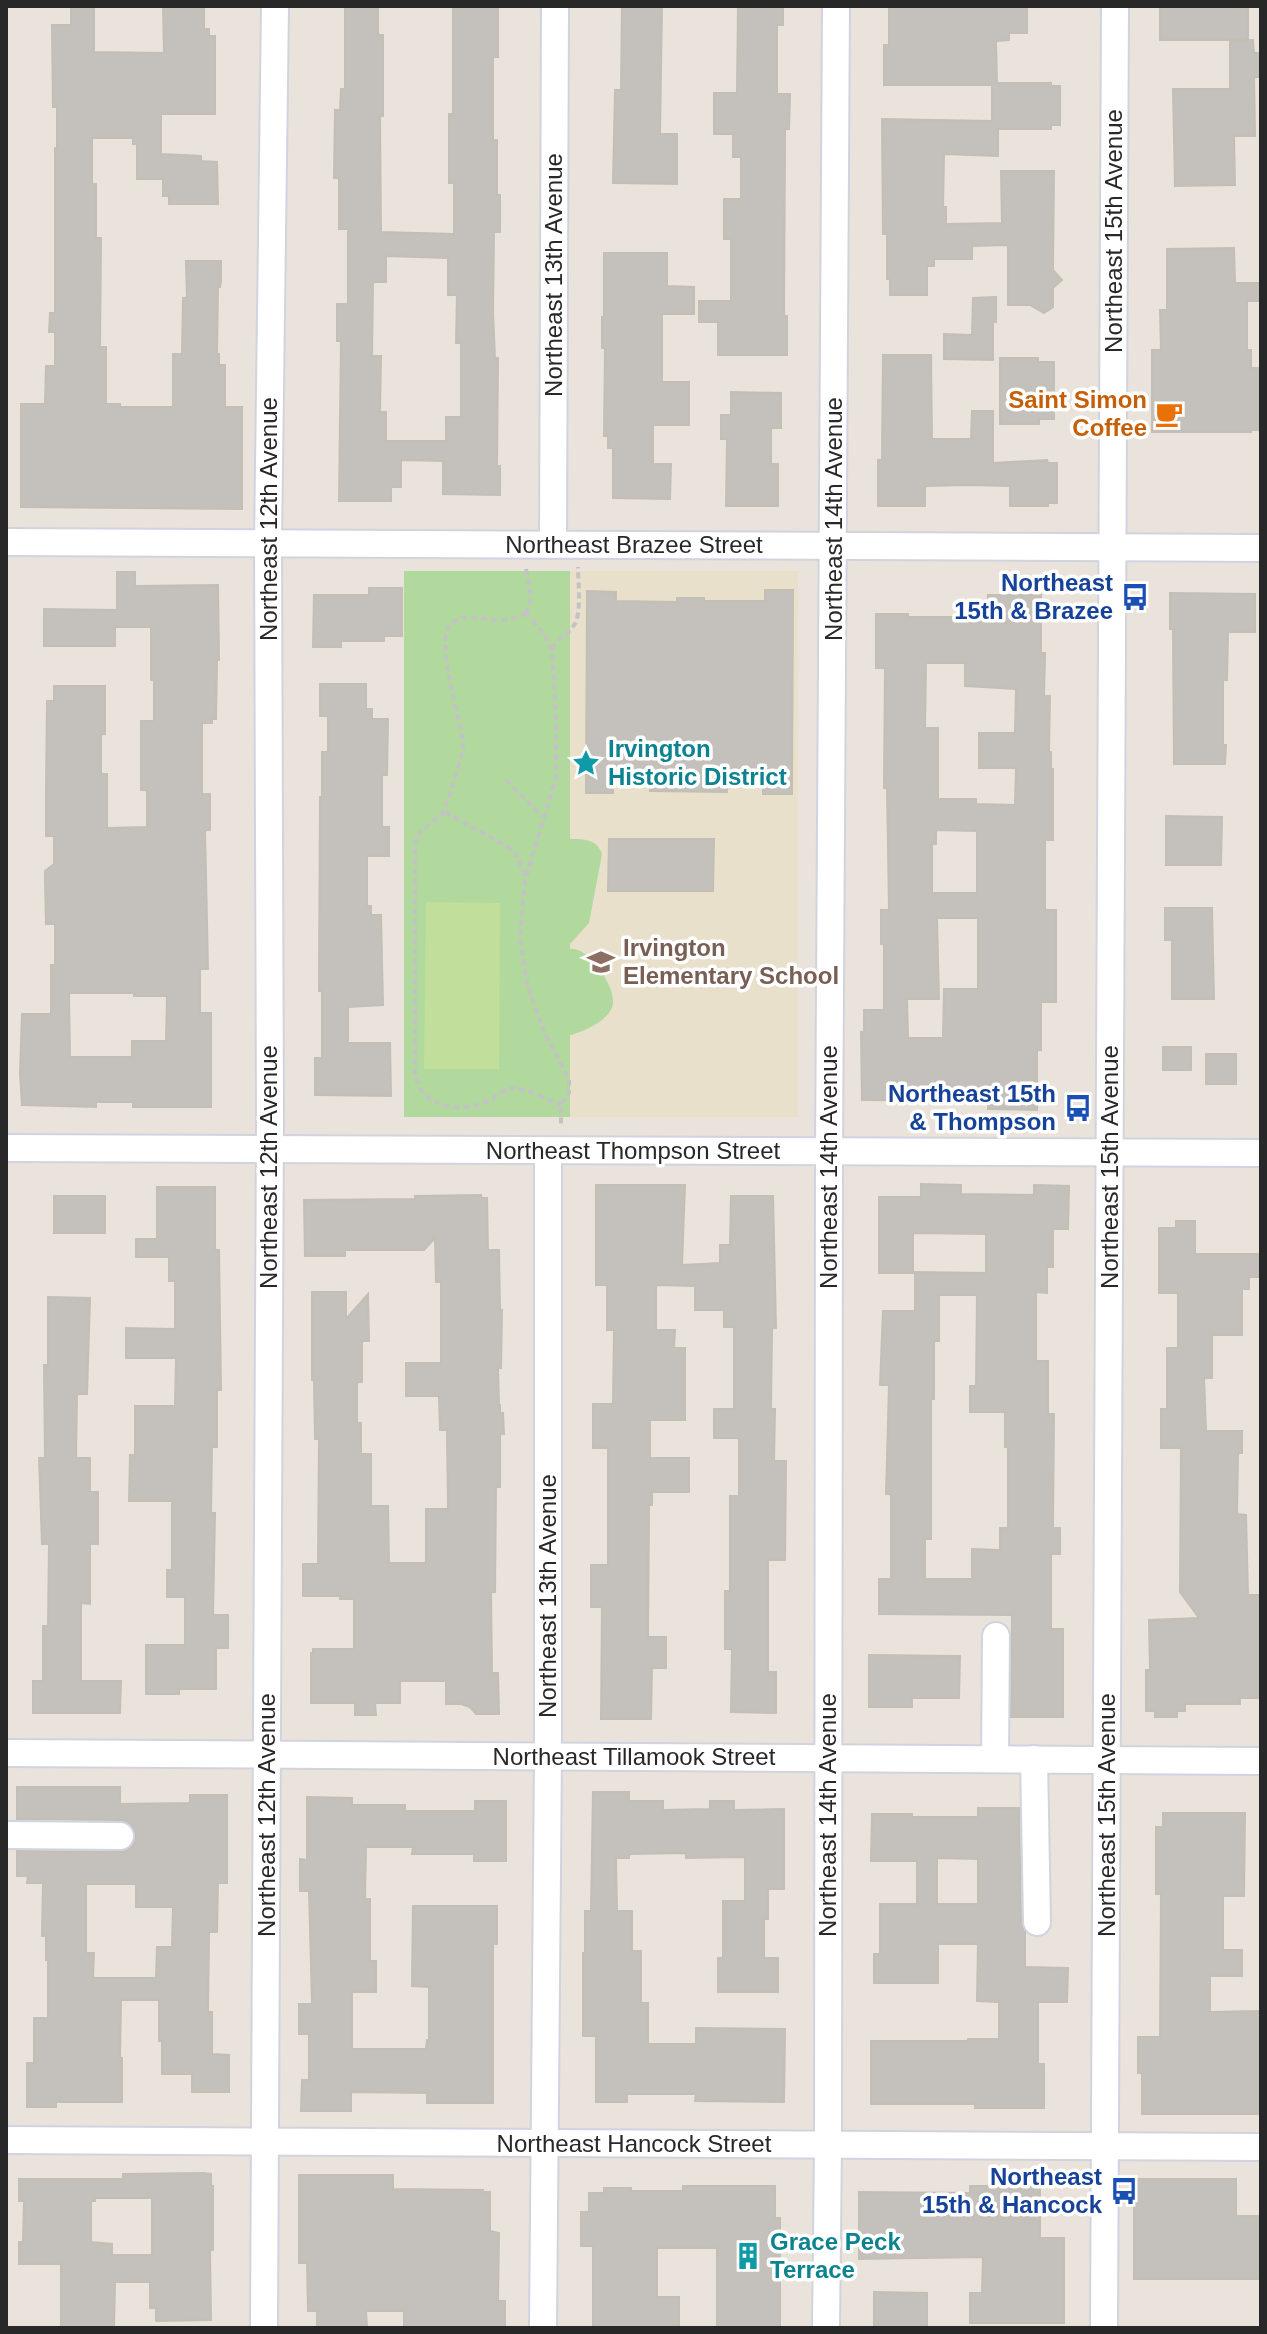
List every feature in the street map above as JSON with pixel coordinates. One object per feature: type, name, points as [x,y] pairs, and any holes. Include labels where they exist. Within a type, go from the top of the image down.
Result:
[{"type":"street","name":"Northeast 12th Avenue","points":[[264,2328],[268,543],[275,6]]},
{"type":"street","name":"Northeast 13th Avenue","points":[[555,6],[566,545]]},
{"type":"street","name":"Northeast 14th Avenue","points":[[826,2328],[836,6]]},
{"type":"street","name":"Northeast 15th Avenue","points":[[1104,2328],[1115,6]]},
{"type":"street","name":"Northeast Brazee Street","points":[[6,542],[1261,548]]},
{"type":"street","name":"Northeast Thompson Street","points":[[6,1148],[1261,1153]]},
{"type":"street","name":"Northeast 13th Avenue","points":[[543,2328],[548,1756],[548,1151]]},
{"type":"street","points":[[995,1759],[996,1636]]},
{"type":"street","name":"Northeast Tillamook Street","points":[[6,1753],[1261,1761]]},
{"type":"street","points":[[1034,1759],[1037,1922]]},
{"type":"street","points":[[6,1835],[120,1836]]},
{"type":"street","name":"Northeast Hancock Street","points":[[6,2140],[1261,2147]]},
{"type":"path","points":[[525,545],[526,573],[531,594],[526,613],[502,620],[473,616],[457,619],[445,634],[445,651],[464,749],[445,812],[421,830],[416,838],[415,1065],[421,1091],[440,1104],[454,1107],[484,1103],[513,1088],[561,1105]]},
{"type":"path","points":[[552,650],[557,640],[576,624],[578,609],[566,545]]},
{"type":"path","points":[[525,880],[556,778],[552,650],[544,634],[526,613]]},
{"type":"path","points":[[506,780],[543,817]]},
{"type":"path","points":[[445,812],[510,848],[524,870],[520,937],[527,984],[544,1032],[569,1079],[569,1093],[561,1105],[561,1136],[548,1151]]},
{"type":"shaded area","name":"Irvington Elementary School","points":[[404,571],[798,571],[798,1117],[404,1117]]},
{"type":"green space","points":[[404,571],[570,571],[570,839],[593,843],[602,854],[589,923],[570,944],[570,949],[585,954],[599,968],[610,987],[613,1003],[603,1019],[570,1035],[570,1117],[404,1117]]},
{"type":"green space","points":[[426,902],[500,903],[499,1069],[424,1069]]},
{"type":"building","points":[[71,6],[94,6],[94,52],[164,53],[163,6],[204,6],[204,29],[209,29],[209,36],[215,36],[215,114],[161,114],[161,154],[201,156],[201,161],[217,162],[218,204],[169,204],[169,196],[163,196],[163,179],[137,179],[137,144],[133,144],[133,138],[92,138],[96,238],[101,238],[100,347],[106,347],[106,404],[173,407],[173,354],[182,354],[183,298],[187,298],[186,261],[221,261],[217,354],[219,365],[225,365],[225,407],[242,407],[242,509],[21,507],[21,404],[45,404],[46,366],[55,366],[55,332],[49,332],[50,313],[55,313],[57,148],[52,25],[71,25]]},
{"type":"building","points":[[345,6],[378,6],[378,35],[383,35],[381,232],[454,234],[454,183],[449,183],[449,114],[453,114],[453,6],[498,6],[498,57],[493,57],[493,140],[497,140],[500,232],[494,232],[493,313],[495,358],[498,358],[497,466],[500,466],[500,495],[443,494],[443,461],[401,460],[401,487],[391,487],[391,501],[339,501],[341,341],[337,341],[337,304],[348,304],[348,229],[339,229],[339,178],[334,178],[335,110],[340,110],[341,89],[345,89]],"holes":[[[386,256],[448,258],[448,295],[457,295],[456,343],[461,343],[461,417],[446,417],[446,441],[386,441],[386,412],[380,412],[381,356],[372,356],[373,282],[386,282]]]},
{"type":"building","points":[[622,6],[662,6],[660,134],[677,134],[677,184],[613,183],[615,90],[621,90]]},
{"type":"building","points":[[738,6],[783,6],[783,25],[777,25],[777,94],[790,94],[789,129],[785,129],[784,316],[787,316],[787,355],[718,355],[718,322],[699,322],[699,301],[731,301],[731,239],[724,239],[724,199],[741,199],[741,157],[733,157],[733,134],[714,134],[714,93],[737,93]]},
{"type":"building","points":[[889,6],[1027,6],[1027,33],[1009,33],[1009,40],[996,41],[997,83],[1051,83],[1051,86],[1060,86],[1060,125],[1051,125],[1051,129],[998,129],[998,156],[944,154],[943,207],[946,207],[946,224],[1002,223],[1001,171],[1054,171],[1053,270],[1062,280],[1053,288],[1053,307],[1044,313],[1030,305],[1008,305],[1008,245],[972,246],[972,259],[934,259],[934,266],[927,266],[927,295],[890,295],[887,234],[883,234],[882,119],[992,121],[992,85],[884,85],[884,45],[889,45]]},
{"type":"building","points":[[1160,6],[1248,6],[1248,40],[1160,40]]},
{"type":"building","points":[[1253,40],[1254,53],[1261,53],[1261,77],[1254,77],[1255,136],[1234,136],[1235,185],[1175,186],[1173,89],[1230,89],[1230,41]]},
{"type":"building","points":[[1234,248],[1235,283],[1261,283],[1261,301],[1247,301],[1247,350],[1251,350],[1251,368],[1261,368],[1261,430],[1152,432],[1152,350],[1161,350],[1160,310],[1167,310],[1167,249]]},
{"type":"building","points":[[604,253],[667,253],[667,286],[694,287],[694,314],[662,314],[662,382],[689,382],[689,425],[653,425],[653,464],[671,464],[670,499],[613,498],[613,448],[608,448],[608,436],[604,436]]},
{"type":"building","points":[[996,297],[993,360],[944,359],[944,334],[972,335],[973,298]]},
{"type":"building","points":[[883,355],[931,355],[932,439],[971,439],[972,411],[993,411],[993,463],[1047,460],[1048,463],[1057,463],[1057,503],[1048,503],[1048,506],[1010,506],[1010,486],[968,485],[925,486],[925,506],[878,506],[878,460],[882,460]]},
{"type":"building","points":[[1000,358],[1038,358],[1038,362],[1054,362],[1054,419],[1039,419],[1039,424],[1000,424]]},
{"type":"building","points":[[731,392],[781,393],[781,428],[771,428],[771,464],[778,464],[778,506],[726,506],[727,439],[721,439],[721,415],[731,415]]},
{"type":"building","points":[[117,572],[135,572],[135,586],[218,585],[216,719],[212,719],[212,723],[202,723],[202,794],[210,794],[210,830],[205,830],[208,969],[200,969],[200,1013],[211,1013],[211,1107],[133,1107],[133,1102],[96,1102],[96,1107],[22,1105],[22,1014],[51,1014],[51,965],[55,965],[55,924],[46,924],[45,871],[54,864],[54,836],[46,836],[47,701],[54,701],[54,686],[105,686],[101,774],[107,774],[107,828],[147,827],[147,790],[141,790],[141,721],[154,721],[151,627],[115,627],[115,646],[44,646],[44,609],[117,610]],"holes":[[[69,993],[134,993],[134,996],[167,996],[166,1041],[132,1041],[132,1057],[70,1057]]]},
{"type":"building","points":[[369,588],[402,588],[402,636],[384,636],[384,641],[341,641],[341,647],[313,647],[314,595],[369,595]]},
{"type":"building","points":[[765,590],[793,590],[792,794],[763,794],[763,778],[727,778],[727,792],[650,791],[650,777],[613,777],[613,793],[586,793],[587,591],[616,592],[616,601],[677,602],[677,598],[765,601]]},
{"type":"building","points":[[1170,593],[1255,594],[1255,632],[1228,632],[1227,680],[1223,680],[1225,764],[1174,764]]},
{"type":"building","points":[[988,595],[1041,595],[1041,653],[1045,653],[1044,696],[1050,696],[1049,752],[1053,769],[1053,840],[1045,840],[1045,910],[1056,910],[1056,1002],[1041,1002],[1037,1110],[988,1109],[988,1101],[862,1100],[861,1032],[864,1032],[864,1010],[884,1010],[881,910],[889,910],[887,788],[884,788],[885,668],[876,668],[876,614],[988,617]],"holes":[[[926,663],[965,663],[965,686],[1016,689],[1015,733],[979,733],[979,768],[1016,768],[1015,805],[976,804],[976,799],[938,799],[938,728],[925,728]],[[936,830],[977,831],[977,893],[932,893],[932,844],[936,844]],[[937,918],[978,918],[978,989],[944,989],[943,1038],[908,1038],[907,999],[939,999]]]},
{"type":"building","points":[[320,684],[366,684],[366,709],[372,709],[372,719],[388,719],[387,775],[382,775],[382,827],[389,827],[389,856],[367,856],[367,906],[371,906],[371,915],[381,915],[383,1005],[348,1007],[348,1043],[390,1043],[391,1096],[315,1095],[315,1058],[322,1058],[322,991],[319,991],[320,797],[322,752],[328,752],[328,716],[320,716]]},
{"type":"building","points":[[1166,816],[1222,817],[1221,865],[1166,865]]},
{"type":"building","points":[[609,839],[714,839],[713,891],[608,891]]},
{"type":"building","points":[[1165,908],[1212,908],[1214,999],[1172,999],[1172,940],[1165,940]]},
{"type":"building","points":[[1163,1047],[1191,1047],[1191,1070],[1163,1070]]},
{"type":"building","points":[[1206,1054],[1236,1054],[1236,1084],[1206,1084]]},
{"type":"building","points":[[921,1184],[961,1185],[961,1194],[1034,1195],[1034,1185],[1069,1186],[1068,1229],[1053,1229],[1053,1267],[1047,1267],[1047,1293],[1036,1292],[1036,1361],[1048,1361],[1048,1414],[1054,1414],[1053,1528],[1060,1528],[1060,1554],[1051,1554],[1051,1629],[1063,1629],[1063,1717],[1011,1717],[1012,1615],[879,1614],[879,1579],[891,1579],[891,1494],[886,1494],[889,1385],[880,1385],[883,1311],[915,1311],[915,1272],[986,1273],[986,1234],[913,1233],[913,1273],[879,1273],[879,1197],[921,1197]],"holes":[[[939,1295],[977,1295],[976,1386],[970,1386],[970,1412],[1005,1412],[1008,1528],[1000,1528],[1000,1550],[972,1549],[972,1579],[925,1579],[925,1539],[931,1539],[931,1399],[934,1399],[934,1341],[939,1341]]]},
{"type":"building","points":[[596,1185],[685,1185],[682,1265],[720,1263],[720,1245],[730,1245],[731,1196],[773,1196],[776,1328],[772,1328],[771,1409],[775,1409],[774,1461],[786,1461],[785,1560],[768,1560],[768,1672],[776,1672],[776,1713],[731,1712],[732,1649],[725,1649],[725,1591],[730,1591],[730,1496],[739,1496],[739,1438],[714,1438],[714,1409],[734,1409],[734,1327],[724,1327],[724,1310],[695,1310],[695,1286],[656,1285],[656,1330],[675,1330],[674,1348],[685,1348],[685,1420],[650,1420],[650,1458],[689,1458],[689,1492],[652,1492],[652,1505],[649,1505],[648,1637],[666,1637],[666,1668],[652,1668],[651,1719],[601,1719],[602,1607],[591,1607],[591,1565],[608,1565],[608,1448],[593,1448],[593,1404],[613,1404],[614,1330],[607,1330],[607,1285],[596,1285]]},
{"type":"building","points":[[157,1187],[215,1187],[215,1250],[219,1250],[221,1390],[217,1390],[217,1447],[212,1447],[211,1513],[215,1513],[213,1615],[228,1615],[228,1648],[216,1648],[216,1689],[179,1689],[179,1694],[146,1694],[146,1645],[185,1645],[185,1597],[167,1597],[167,1570],[172,1570],[172,1501],[129,1501],[130,1455],[135,1455],[135,1406],[175,1406],[176,1358],[126,1358],[126,1328],[175,1329],[175,1281],[169,1281],[169,1257],[136,1257],[136,1239],[157,1239]]},
{"type":"building","points":[[481,1195],[481,1198],[487,1198],[488,1250],[499,1250],[502,1310],[501,1368],[498,1368],[504,1434],[500,1434],[500,1487],[496,1487],[495,1592],[491,1592],[492,1673],[498,1673],[499,1714],[476,1714],[470,1707],[461,1704],[446,1704],[446,1681],[400,1681],[400,1703],[375,1703],[376,1715],[355,1715],[355,1703],[311,1703],[313,1649],[354,1649],[354,1599],[303,1596],[303,1564],[318,1564],[319,1439],[315,1439],[312,1380],[312,1292],[346,1292],[346,1319],[368,1294],[369,1341],[362,1341],[362,1382],[357,1382],[357,1423],[361,1423],[361,1454],[371,1454],[371,1506],[388,1506],[389,1563],[426,1563],[426,1509],[448,1509],[447,1430],[440,1430],[439,1396],[406,1396],[406,1363],[441,1363],[441,1282],[436,1282],[435,1238],[424,1250],[345,1250],[345,1256],[305,1256],[304,1200]]},
{"type":"building","points":[[54,1196],[105,1196],[105,1233],[54,1233]]},
{"type":"building","points":[[1176,1221],[1195,1221],[1195,1254],[1261,1254],[1261,1277],[1249,1277],[1249,1289],[1242,1289],[1242,1335],[1212,1335],[1212,1378],[1204,1378],[1206,1431],[1242,1431],[1242,1453],[1238,1453],[1237,1514],[1246,1515],[1248,1595],[1261,1595],[1261,1698],[1240,1698],[1240,1704],[1185,1704],[1185,1711],[1177,1711],[1177,1717],[1155,1717],[1155,1711],[1146,1711],[1146,1670],[1150,1670],[1149,1620],[1199,1618],[1180,1592],[1181,1448],[1161,1448],[1161,1409],[1167,1409],[1167,1348],[1178,1348],[1178,1293],[1159,1293],[1159,1228],[1176,1228]]},
{"type":"building","points":[[48,1297],[90,1298],[87,1394],[77,1394],[76,1458],[90,1458],[90,1492],[98,1492],[98,1544],[90,1544],[90,1604],[81,1603],[81,1681],[121,1681],[120,1713],[33,1713],[33,1681],[43,1681],[43,1626],[48,1626],[49,1544],[42,1544],[39,1458],[45,1458],[44,1365],[48,1365]]},
{"type":"building","points":[[869,1655],[960,1656],[959,1698],[912,1698],[912,1707],[869,1707]]},
{"type":"building","points":[[17,1787],[120,1787],[120,1804],[190,1803],[190,1795],[227,1795],[227,1883],[218,1883],[217,1932],[209,1932],[208,2012],[212,2012],[212,2054],[229,2055],[229,2092],[192,2092],[192,2074],[162,2074],[159,2000],[121,2000],[122,2102],[56,2102],[56,2107],[27,2107],[27,2063],[34,2063],[34,2018],[48,2018],[48,1960],[46,1936],[42,1936],[43,1883],[27,1883],[28,1876],[17,1876],[17,1851],[121,1852],[133,1845],[136,1835],[127,1822],[121,1820],[17,1819]],"holes":[[[86,1884],[136,1884],[136,1907],[173,1907],[172,1947],[157,1947],[156,1978],[93,1978],[94,1953],[86,1953]]]},
{"type":"building","points":[[593,1792],[629,1792],[629,1801],[663,1801],[663,1810],[710,1809],[710,1801],[734,1801],[734,1810],[784,1809],[784,1889],[768,1889],[768,1919],[764,1919],[764,1958],[778,1958],[778,1992],[718,1992],[718,1958],[723,1958],[723,1901],[745,1901],[745,1857],[686,1858],[686,1853],[629,1854],[629,1858],[616,1858],[617,1911],[632,1911],[632,1951],[641,1951],[641,2003],[648,2003],[648,2044],[696,2044],[696,2028],[785,2029],[784,2102],[695,2101],[696,2094],[627,2094],[627,2102],[596,2102],[596,2036],[583,2036],[583,1953],[585,1911],[591,1911]]},
{"type":"building","points":[[307,1797],[352,1798],[352,1805],[405,1805],[405,1811],[475,1811],[475,1801],[506,1801],[506,1861],[474,1861],[474,1854],[412,1854],[413,1847],[366,1847],[365,1899],[370,1899],[370,1961],[376,1961],[376,1992],[352,1992],[352,2049],[426,2049],[429,2040],[429,1987],[412,1986],[413,1906],[497,1906],[497,1944],[493,1944],[493,2103],[427,2103],[427,2093],[351,2092],[351,2111],[301,2111],[302,2080],[309,2080],[309,2034],[299,2034],[299,2004],[312,2004],[309,1891],[300,1891],[300,1859],[307,1860]]},
{"type":"building","points":[[978,1808],[1019,1808],[1025,1967],[1068,1968],[1067,2002],[1038,2002],[1038,2064],[1044,2064],[1044,2108],[975,2108],[975,2104],[871,2104],[871,2041],[999,2039],[999,2002],[977,2001],[978,1944],[938,1944],[938,1983],[874,1983],[874,1954],[880,1954],[880,1904],[917,1904],[917,1861],[871,1861],[872,1814],[978,1817]],"holes":[[[937,1858],[978,1859],[978,1904],[937,1904]]]},
{"type":"building","points":[[1163,1813],[1245,1813],[1244,1896],[1223,1896],[1223,1950],[1242,1950],[1242,1976],[1210,1976],[1210,2012],[1261,2011],[1261,2114],[1142,2114],[1138,2037],[1160,2037],[1161,1894],[1156,1894],[1156,1827],[1163,1827]]},
{"type":"building","points":[[123,2174],[211,2174],[211,2320],[156,2321],[156,2308],[150,2308],[150,2282],[115,2282],[114,2328],[61,2328],[61,2264],[19,2264],[24,2201],[19,2201],[19,2179],[123,2179]],"holes":[[[95,2198],[152,2198],[152,2255],[112,2255],[112,2244],[91,2242],[91,2201]]]},
{"type":"building","points":[[299,2175],[393,2175],[393,2189],[490,2192],[490,2231],[499,2233],[498,2301],[505,2301],[505,2328],[404,2328],[404,2311],[366,2311],[367,2327],[317,2328],[317,2311],[308,2311],[307,2263],[299,2263]]},
{"type":"building","points":[[1134,2179],[1236,2179],[1236,2216],[1261,2216],[1261,2279],[1134,2279]]},
{"type":"building","points":[[683,2186],[775,2186],[775,2218],[780,2218],[780,2328],[717,2328],[717,2248],[657,2248],[657,2297],[679,2297],[679,2328],[593,2328],[593,2246],[581,2246],[581,2212],[589,2212],[589,2193],[604,2193],[604,2188],[683,2191]]},
{"type":"building","points":[[970,2186],[1040,2186],[1040,2238],[1064,2238],[1064,2323],[970,2323],[970,2293],[982,2293],[983,2257],[859,2259],[859,2192],[970,2193]]},
{"type":"building","points":[[874,2292],[927,2293],[927,2328],[874,2328]]},
{"type":"place","name":"Saint Simon Coffee","points":[[1169,414]]},
{"type":"place","name":"Northeast 15th & Brazee","points":[[1135,597]]},
{"type":"place","name":"Irvington Historic District","points":[[586,763]]},
{"type":"place","name":"Irvington Elementary School","points":[[601,962]]},
{"type":"place","name":"Northeast 15th & Thompson","points":[[1078,1108]]},
{"type":"place","name":"Northeast 15th & Hancock","points":[[1124,2191]]},
{"type":"place","name":"Grace Peck Terrace","points":[[748,2256]]}]
